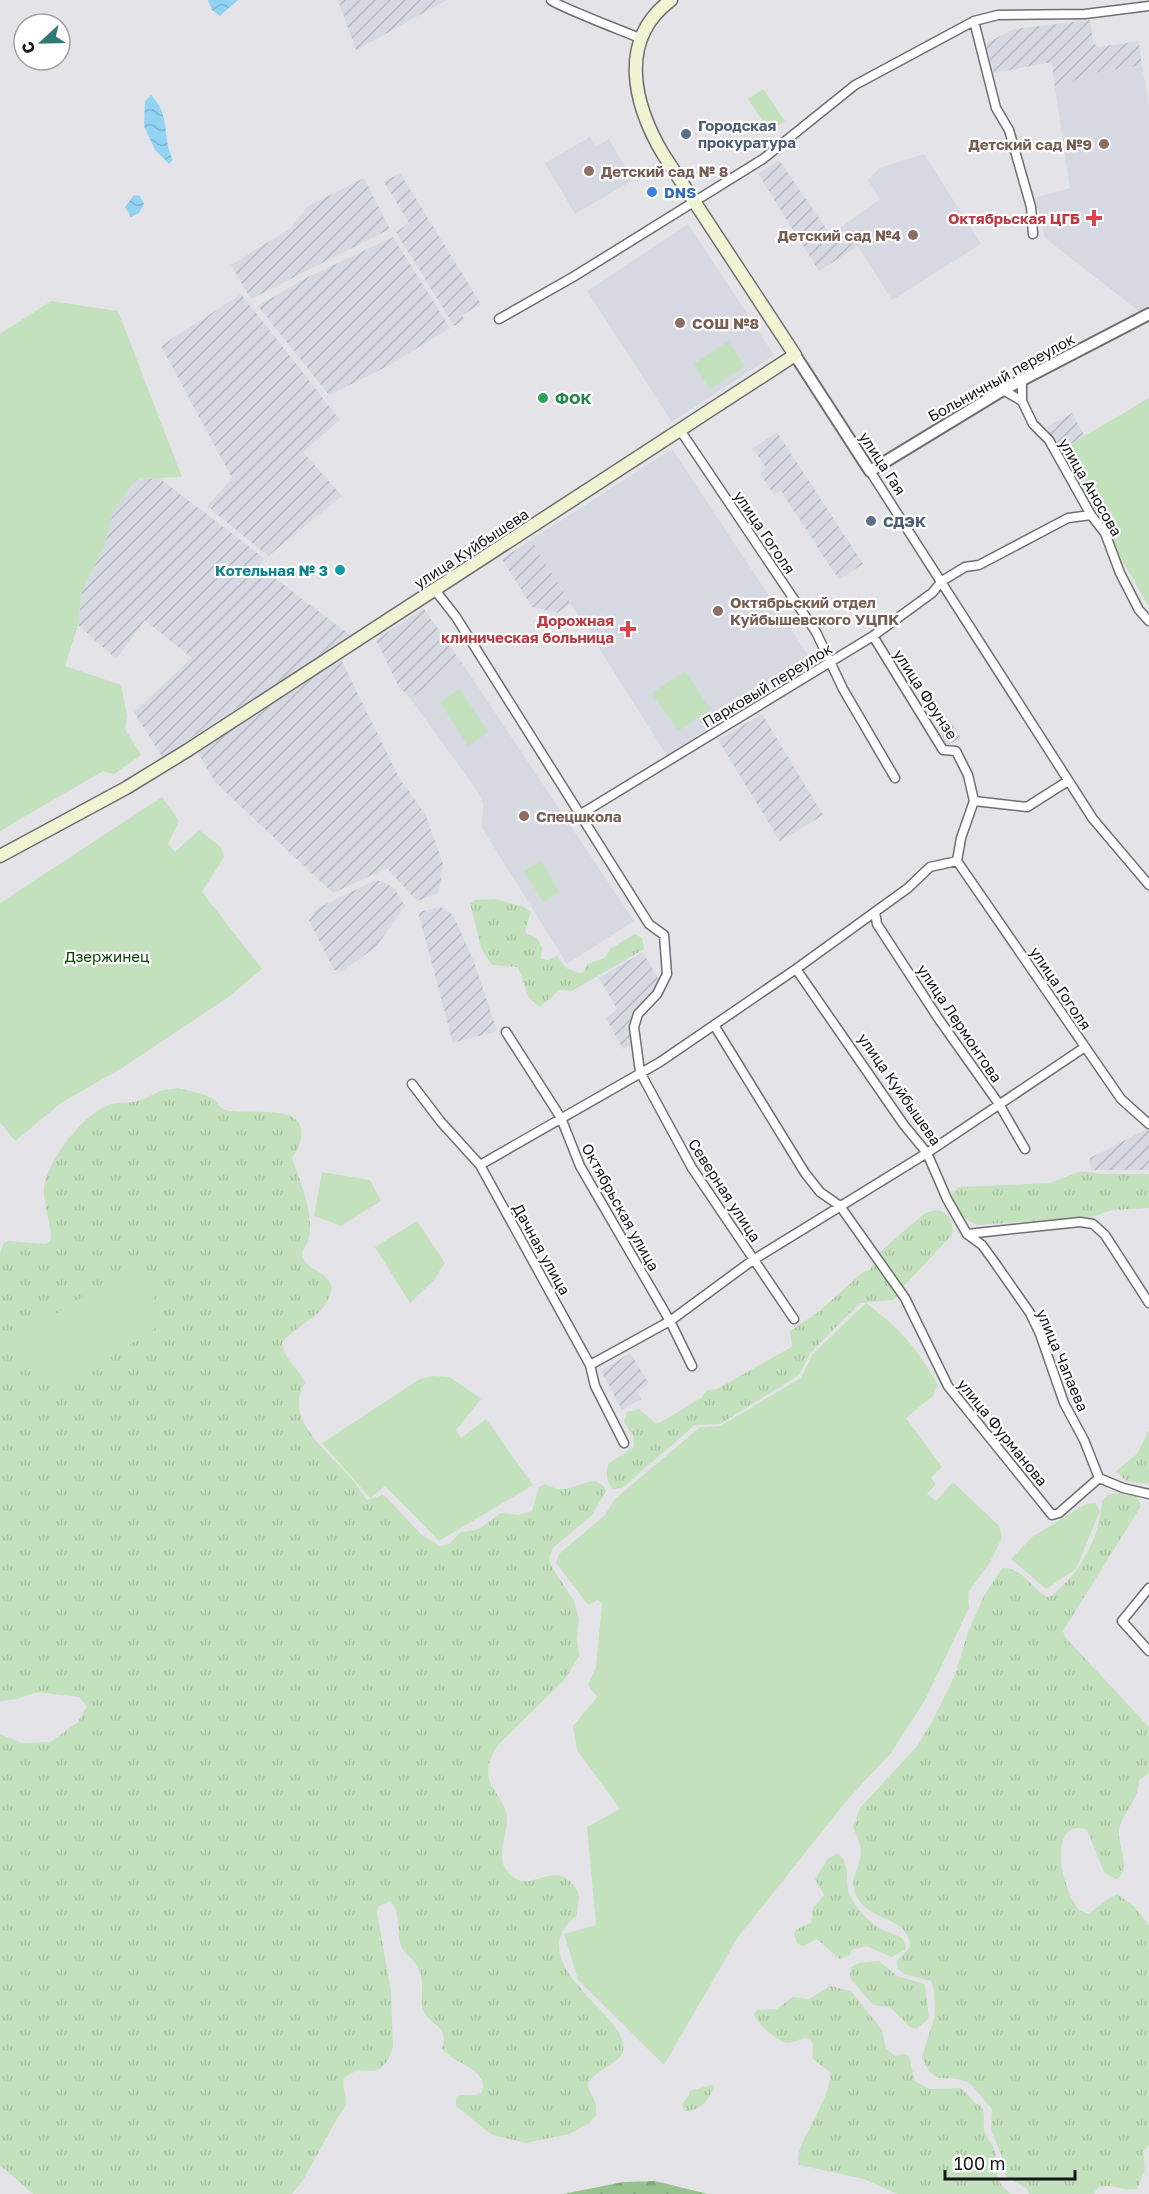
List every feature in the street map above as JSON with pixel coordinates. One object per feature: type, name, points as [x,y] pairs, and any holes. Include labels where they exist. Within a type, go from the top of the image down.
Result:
[{"type":"main road","points":[[642,39],[652,20],[671,0]]},
{"type":"main road","name":"улица Гая","points":[[642,39],[635,79],[639,102],[652,136],[795,355]]},
{"type":"main road","name":"улица Куйбышева","points":[[0,856],[164,765],[795,355]]},
{"type":"street","points":[[551,0],[556,6],[588,15],[642,39]]},
{"type":"street","points":[[499,319],[610,255],[694,200],[763,159],[855,86],[974,21],[998,15],[1085,14],[1149,6]]},
{"type":"street","points":[[974,21],[996,108],[1009,130],[1031,207],[1033,234]]},
{"type":"street","name":"Больничный переулок","points":[[870,471],[1004,390],[1149,314]]},
{"type":"street","name":"улица Гая","points":[[795,355],[1052,750],[1068,781],[1094,819],[1149,885]]},
{"type":"street","name":"улица Аносова","points":[[1022,380],[1022,401],[1033,424],[1049,440],[1091,515],[1105,533],[1120,573],[1139,610],[1149,621]]},
{"type":"street","points":[[1004,390],[1022,401]]},
{"type":"street","name":"улица Гоголя","points":[[680,430],[816,632],[895,778]]},
{"type":"street","name":"Парковый переулок","points":[[581,814],[873,636],[932,593],[942,581],[1068,518],[1091,515]]},
{"type":"street","points":[[435,590],[456,617],[649,924],[664,935],[667,974],[657,994],[638,1014],[634,1027],[640,1072]]},
{"type":"street","name":"улица Фрунзе","points":[[873,636],[943,750],[956,751],[961,758],[974,801]]},
{"type":"street","points":[[480,1165],[660,1062],[875,912],[930,867],[957,861],[961,838],[974,801],[1028,807],[1068,781]]},
{"type":"street","name":"улица Гоголя","points":[[957,861],[1122,1099],[1149,1124]]},
{"type":"street","name":"улица Лермонтова","points":[[875,912],[877,924],[938,1018],[999,1104],[1025,1149]]},
{"type":"street","name":"улица Куйбышева","points":[[796,969],[904,1125],[927,1153],[946,1199],[967,1234]]},
{"type":"street","name":"улица Фурманова","points":[[714,1025],[805,1173],[820,1192],[840,1206],[904,1299],[948,1386],[1052,1515],[1059,1513],[1099,1478]]},
{"type":"street","name":"Октябрьская улица","points":[[506,1032],[561,1118],[580,1166],[670,1321],[692,1366]]},
{"type":"street","points":[[590,1365],[670,1321],[753,1260],[927,1153],[1085,1047]]},
{"type":"street","name":"Северная улица","points":[[640,1072],[692,1168],[794,1319]]},
{"type":"street","name":"Дачная улица","points":[[412,1084],[441,1122],[480,1165],[590,1365],[595,1386],[624,1443]]},
{"type":"street","points":[[967,1234],[1080,1222],[1093,1224],[1105,1235],[1149,1303]]},
{"type":"street","name":"улица Чапаева","points":[[967,1234],[981,1245],[993,1260],[1030,1313],[1040,1334],[1064,1403],[1084,1440],[1099,1478]]},
{"type":"street","points":[[1099,1478],[1148,1495]]},
{"type":"street","points":[[1149,1588],[1124,1617],[1124,1625],[1149,1651]]},
{"type":"shaded area","points":[[338,0],[447,0],[356,50]]},
{"type":"shaded area","points":[[1090,20],[1093,42],[1098,47],[1139,41],[1142,65],[1093,73],[1055,88],[1052,62],[994,73],[986,43],[1014,29]]},
{"type":"shaded area","points":[[1142,65],[1149,106],[1149,307],[1140,312],[1045,238],[1035,198],[1070,188],[1055,88],[1093,73]]},
{"type":"shaded area","name":"Детский сад № 8","points":[[590,137],[595,147],[609,139],[633,180],[575,214],[545,163]]},
{"type":"shaded area","name":"Детский сад №4","points":[[924,154],[981,244],[892,300],[844,225],[880,199],[868,180],[879,168]]},
{"type":"shaded area","points":[[779,160],[830,234],[844,225],[858,246],[819,271],[758,174]]},
{"type":"shaded area","points":[[400,173],[481,304],[462,315],[464,320],[454,326],[396,232],[409,223],[384,182]]},
{"type":"shaded area","points":[[364,178],[390,229],[251,299],[231,265],[291,228],[308,206]]},
{"type":"shaded area","name":"СОШ №8","points":[[688,224],[774,355],[672,422],[587,291]]},
{"type":"shaded area","points":[[393,237],[450,328],[386,367],[329,395],[258,306],[308,277]]},
{"type":"shaded area","points":[[241,294],[340,420],[303,452],[342,496],[268,556],[207,506],[232,478],[161,346]]},
{"type":"shaded area","points":[[1072,413],[1085,437],[1059,451],[1047,427]]},
{"type":"shaded area","points":[[777,432],[863,564],[839,580],[781,491],[774,495],[760,473],[766,468],[753,448]]},
{"type":"shaded area","name":"Октябрьский отдел Куйбышевского УЦПК","points":[[672,449],[808,655],[801,660],[804,665],[667,756],[531,540]]},
{"type":"shaded area","points":[[159,478],[264,558],[259,566],[350,635],[162,757],[134,712],[192,658],[145,620],[116,659],[78,625],[82,590],[104,548],[113,512],[136,479]]},
{"type":"shaded area","points":[[531,540],[571,604],[557,613],[532,607],[502,559]]},
{"type":"shaded area","points":[[423,608],[462,663],[410,698],[399,687],[376,640]]},
{"type":"shaded area","points":[[341,659],[399,778],[425,814],[443,864],[439,893],[417,901],[387,868],[333,893],[215,782],[197,751]]},
{"type":"shaded area","name":"Спецшкола","points":[[462,663],[634,921],[567,964],[482,828],[483,804],[478,792],[410,698]]},
{"type":"shaded area","points":[[762,714],[823,815],[780,841],[718,740]]},
{"type":"shaded area","points":[[950,719],[961,738],[947,745],[937,727]]},
{"type":"shaded area","points":[[374,881],[382,881],[395,889],[405,906],[376,947],[342,971],[334,970],[309,920],[318,908]]},
{"type":"shaded area","points":[[441,907],[453,915],[474,962],[497,1031],[453,1043],[418,912]]},
{"type":"shaded area","points":[[643,952],[660,982],[630,1019],[631,1045],[623,1049],[606,1018],[617,1009],[599,978]]},
{"type":"shaded area","points":[[1149,1128],[1149,1170],[1091,1170],[1090,1158]]},
{"type":"shaded area","points":[[630,1353],[649,1384],[637,1391],[641,1399],[622,1410],[601,1371]]},
{"type":"green space","points":[[763,89],[785,121],[770,132],[748,99]]},
{"type":"green space","points":[[51,301],[118,311],[182,477],[136,479],[113,512],[104,548],[82,590],[78,625],[65,666],[121,685],[127,715],[125,729],[141,755],[114,774],[103,771],[0,831],[0,334]]},
{"type":"green space","points":[[728,341],[745,366],[710,389],[694,364]]},
{"type":"green space","points":[[1149,398],[1149,604],[1148,605],[1059,451]]},
{"type":"green space","points":[[685,671],[711,710],[678,731],[652,693]]},
{"type":"green space","points":[[460,689],[488,732],[468,746],[440,702]]},
{"type":"green space","name":"Дзержинец","points":[[162,797],[179,821],[168,844],[175,852],[199,830],[221,847],[224,857],[202,892],[262,969],[227,998],[122,1068],[61,1103],[15,1141],[0,1122],[0,903]]},
{"type":"green space","points":[[541,861],[559,892],[543,902],[524,871]]},
{"type":"green space","points":[[496,899],[524,907],[531,912],[525,930],[527,934],[536,937],[542,947],[541,959],[549,960],[557,956],[566,968],[579,973],[584,972],[587,964],[605,958],[610,949],[635,934],[642,938],[644,949],[572,991],[559,990],[540,1007],[529,998],[518,967],[492,965],[482,950],[470,904],[474,900]]},
{"type":"green space","points":[[178,1088],[210,1097],[223,1109],[275,1112],[288,1115],[297,1121],[301,1131],[299,1146],[292,1158],[306,1200],[310,1222],[308,1241],[302,1254],[308,1264],[326,1277],[332,1288],[324,1306],[282,1343],[283,1349],[305,1383],[299,1396],[299,1409],[304,1422],[320,1446],[352,1480],[367,1500],[382,1495],[386,1497],[421,1534],[440,1546],[449,1544],[461,1532],[479,1529],[501,1513],[518,1515],[532,1511],[539,1487],[545,1484],[565,1489],[595,1481],[604,1486],[606,1491],[592,1515],[553,1548],[549,1558],[552,1567],[574,1601],[579,1619],[577,1638],[579,1656],[565,1679],[499,1744],[491,1758],[488,1770],[489,1779],[506,1811],[503,1865],[513,1877],[520,1880],[527,1881],[556,1875],[570,1881],[577,1889],[579,1897],[577,1915],[562,1934],[560,1952],[567,1970],[580,1988],[611,2021],[621,2037],[623,2051],[621,2055],[591,2079],[587,2085],[596,2104],[596,2115],[590,2123],[569,2134],[526,2143],[492,2135],[456,2106],[456,2097],[479,2094],[482,2092],[483,2084],[476,2072],[454,2059],[442,2048],[443,2033],[424,2012],[421,1974],[401,1946],[396,1911],[390,1901],[379,1906],[377,1913],[391,1991],[393,2047],[388,2060],[381,2068],[375,2071],[357,2070],[344,2078],[346,2102],[343,2111],[303,2180],[292,2194],[33,2194],[0,2165],[0,1734],[22,1743],[50,1742],[78,1722],[87,1706],[79,1697],[37,1692],[17,1699],[0,1701],[0,1253],[4,1243],[8,1241],[46,1244],[50,1241],[44,1187],[52,1163],[79,1127],[111,1104],[134,1102],[160,1091]]},
{"type":"green space","points":[[1081,1171],[1100,1174],[1149,1174],[1149,1208],[1112,1210],[1092,1217],[977,1225],[959,1213],[952,1198],[952,1193],[959,1187],[1050,1183]]},
{"type":"green space","points":[[322,1172],[370,1180],[381,1201],[341,1226],[314,1216]]},
{"type":"green space","points":[[941,1211],[950,1219],[952,1235],[903,1287],[899,1296],[893,1300],[860,1303],[811,1352],[799,1375],[720,1424],[695,1425],[622,1488],[613,1489],[607,1477],[608,1464],[634,1447],[633,1436],[624,1422],[627,1412],[639,1409],[655,1423],[661,1422],[701,1398],[707,1390],[717,1389],[786,1350],[792,1346],[790,1331],[817,1313],[863,1272],[870,1270],[878,1254],[925,1213]]},
{"type":"green space","points":[[417,1221],[445,1263],[433,1281],[410,1303],[375,1247]]},
{"type":"green space","points":[[133,1265],[168,1320],[65,1387],[15,1340]]},
{"type":"green space","points":[[866,1303],[907,1339],[938,1385],[933,1396],[906,1418],[942,1467],[931,1478],[936,1484],[927,1494],[936,1501],[953,1482],[999,1526],[1002,1538],[990,1562],[968,1593],[969,1608],[925,1700],[891,1753],[848,1799],[738,1937],[664,2065],[578,1980],[564,1934],[596,1925],[587,1827],[620,1809],[577,1750],[573,1726],[597,1697],[588,1685],[596,1667],[602,1604],[598,1600],[588,1605],[556,1563],[559,1554],[605,1515],[614,1500],[700,1427],[720,1426],[801,1378],[812,1355]]},
{"type":"green space","points":[[433,1376],[450,1377],[481,1399],[456,1430],[461,1438],[486,1419],[533,1485],[439,1541],[385,1486],[370,1498],[322,1443],[420,1379]]},
{"type":"green space","points":[[1149,1430],[1149,1484],[1126,1481],[1116,1471],[1137,1454]]},
{"type":"green space","points":[[1117,1493],[1137,1497],[1141,1506],[1063,1631],[1065,1637],[1149,1727],[1149,1773],[1139,1780],[1136,1795],[1120,1825],[1119,1838],[1124,1867],[1119,1878],[1115,1879],[1104,1872],[1087,1830],[1078,1828],[1067,1833],[1061,1853],[1066,1884],[1079,1910],[1089,1914],[1117,1894],[1135,1907],[1149,1926],[1149,2145],[1143,2151],[1145,2170],[1137,2189],[1102,2186],[1097,2188],[1094,2194],[1029,2194],[1027,2189],[1006,2176],[1001,2154],[991,2130],[992,2110],[990,2106],[967,2082],[937,2077],[927,2067],[922,2057],[935,2015],[934,1990],[931,1981],[904,1974],[898,1969],[897,1961],[910,1947],[908,1938],[898,1926],[867,1909],[856,1894],[854,1880],[861,1853],[853,1827],[860,1808],[918,1745],[934,1718],[955,1675],[968,1632],[985,1594],[1002,1568],[1021,1574],[1047,1597],[1053,1595],[1070,1579],[1090,1548],[1098,1525],[1102,1501],[1108,1495]]},
{"type":"green space","points":[[1095,1503],[1100,1511],[1076,1569],[1046,1589],[1011,1559],[1032,1537],[1086,1504]]},
{"type":"green space","points":[[836,1853],[841,1856],[846,1866],[848,1890],[856,1906],[873,1924],[902,1938],[906,1949],[892,1957],[866,1946],[851,1950],[850,1955],[840,1959],[817,1939],[803,1946],[797,1943],[794,1934],[797,1929],[811,1923],[813,1908],[824,1895],[815,1879],[827,1860]]},
{"type":"green space","points":[[879,1961],[897,1976],[925,1984],[929,2018],[917,2029],[910,2027],[890,2007],[873,2005],[850,1978],[850,1968],[858,1963]]},
{"type":"green space","points":[[830,1986],[851,1991],[882,2030],[886,2048],[895,2056],[904,2054],[909,2056],[915,2081],[929,2089],[961,2088],[981,2106],[985,2132],[995,2151],[998,2178],[1011,2194],[897,2194],[864,2179],[799,2165],[800,2148],[825,2096],[830,2072],[813,2059],[813,2045],[809,2039],[804,2038],[789,2043],[779,2040],[763,2028],[754,2014],[757,2010],[777,2009],[793,1997],[809,1999]]},
{"type":"green space","points":[[712,2085],[713,2088],[703,2104],[694,2110],[685,2111],[682,2104],[689,2095],[689,2091]]},
{"type":"green space","points":[[655,2181],[708,2194],[563,2194],[623,2182]]},
{"type":"water","points":[[208,0],[238,0],[220,16],[212,10]]},
{"type":"water","points":[[151,95],[162,111],[167,143],[173,160],[169,164],[155,150],[144,126],[145,101]]},
{"type":"water","points":[[134,195],[140,196],[144,204],[139,213],[131,217],[125,207]]},
{"type":"place","name":"Городская прокуратура","points":[[686,134]]},
{"type":"place","name":"Детский сад №9","points":[[1104,144]]},
{"type":"place","name":"Детский сад № 8","points":[[589,171]]},
{"type":"place","name":"DNS","points":[[652,192]]},
{"type":"place","name":"Октябрьская ЦГБ","points":[[1094,218]]},
{"type":"place","name":"Детский сад №4","points":[[913,235]]},
{"type":"place","name":"СОШ №8","points":[[680,323]]},
{"type":"place","name":"ФОК","points":[[543,398]]},
{"type":"place","name":"СДЭК","points":[[871,521]]},
{"type":"place","name":"Котельная № 3","points":[[340,570]]},
{"type":"place","name":"Октябрьский отдел Куйбышевского УЦПК","points":[[718,611]]},
{"type":"place","name":"Дорожная клиническая больница","points":[[628,629]]},
{"type":"place","name":"Спецшкола","points":[[524,816]]}]
